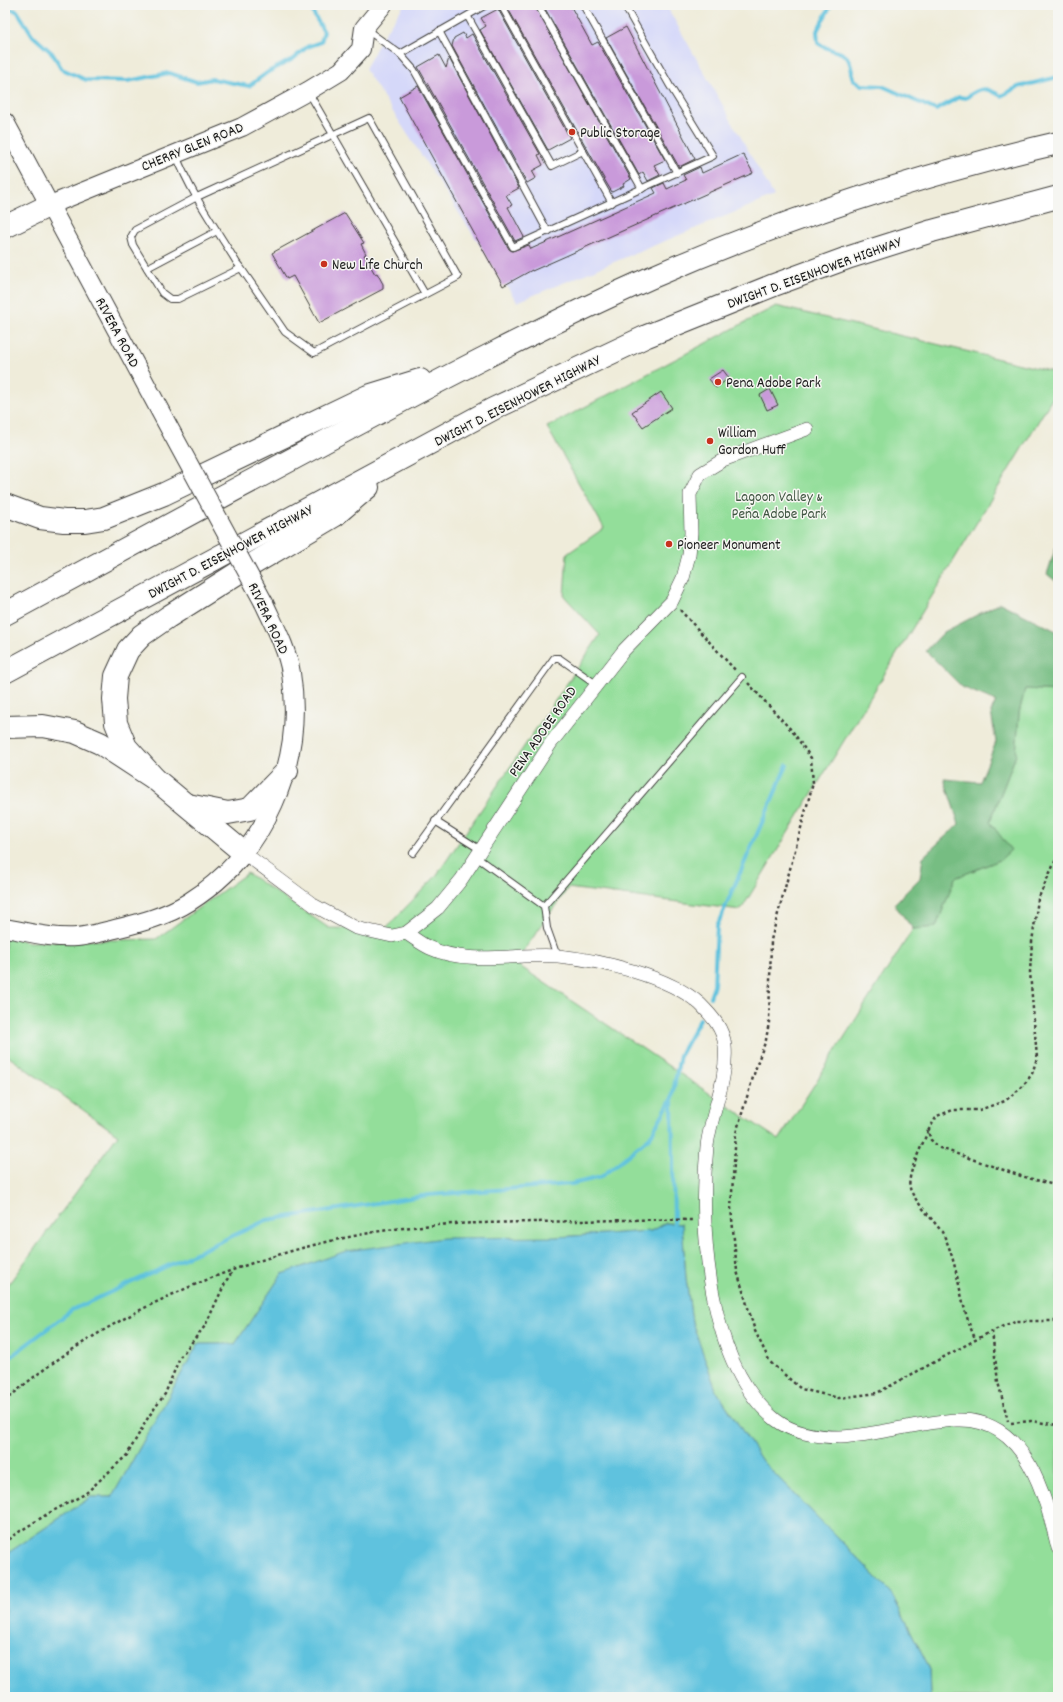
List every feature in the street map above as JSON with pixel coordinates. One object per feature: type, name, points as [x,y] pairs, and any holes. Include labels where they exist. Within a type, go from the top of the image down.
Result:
[{"type":"highway","points":[[5,614],[463,368],[585,308],[721,249],[815,214],[924,178],[1010,154],[1058,143]]},
{"type":"highway","name":"DWIGHT D. EISENHOWER HIGHWAY","points":[[5,672],[400,459],[507,403],[596,360],[698,315],[850,257],[932,231],[1058,196]]},
{"type":"highway","points":[[5,226],[50,205]]},
{"type":"highway","points":[[5,505],[40,518],[64,521],[85,521],[104,518],[164,494],[368,396],[463,368]]},
{"type":"highway","points":[[155,780],[126,747],[116,723],[114,699],[116,676],[128,650],[142,635],[168,617],[236,574],[334,516],[400,459]]},
{"type":"highway","points":[[5,726],[43,726],[75,732],[100,744],[155,780],[244,853]]},
{"type":"highway","points":[[185,804],[228,813],[250,809],[287,771]]},
{"type":"street","points":[[364,28],[383,5]]},
{"type":"street","name":"CHERRY GLEN ROAD","points":[[50,205],[242,127],[308,91],[341,70],[361,49],[364,28]]},
{"type":"street","points":[[5,122],[50,205]]},
{"type":"street","name":"RIVERA ROAD","points":[[5,928],[40,935],[77,937],[142,923],[188,902],[221,878],[244,853],[265,823],[287,771],[294,720],[291,672],[284,646],[264,603],[50,205]]},
{"type":"street","name":"PENA ADOBE ROAD","points":[[406,933],[438,908],[461,880],[551,743],[624,650],[672,601],[683,578],[689,555],[691,533],[690,494],[700,474],[723,460],[807,429]]},
{"type":"street","points":[[244,853],[315,906],[356,928],[392,936],[406,933],[430,948],[465,957],[557,956],[601,963],[668,984],[691,997],[717,1021],[725,1045],[724,1065],[707,1144],[704,1220],[712,1288],[719,1326],[733,1361],[758,1402],[777,1421],[797,1432],[822,1437],[853,1436],[956,1420],[979,1421],[996,1429],[1008,1437],[1033,1467],[1052,1521],[1058,1548]]},
{"type":"lane","points":[[400,54],[486,5]]},
{"type":"lane","points":[[502,5],[612,203]]},
{"type":"lane","points":[[538,5],[642,189]]},
{"type":"lane","points":[[583,5],[676,173]]},
{"type":"lane","points":[[364,28],[400,54],[414,70],[514,248],[713,156],[670,86],[624,5]]},
{"type":"lane","points":[[468,16],[552,166],[583,151]]},
{"type":"lane","points":[[439,31],[548,232]]},
{"type":"lane","points":[[308,91],[425,294]]},
{"type":"lane","points":[[176,153],[185,177],[197,197],[217,230],[285,332],[314,352],[458,277],[369,118],[197,197],[135,230],[131,237],[133,245],[162,293],[170,299],[178,299],[241,268]]},
{"type":"lane","points":[[147,268],[217,230]]},
{"type":"lane","points":[[412,853],[554,658],[559,658],[596,684]]},
{"type":"lane","points":[[544,906],[742,677]]},
{"type":"lane","points":[[435,821],[479,853],[544,906],[547,928],[557,956]]},
{"type":"path","points":[[672,601],[715,650],[742,677],[792,732],[811,758],[813,783],[771,940],[769,1022],[766,1040],[736,1133],[731,1208],[737,1272],[755,1331],[770,1362],[801,1389],[839,1398],[877,1393],[992,1331],[1015,1321],[1058,1321]]},
{"type":"path","points":[[976,1340],[966,1319],[950,1252],[942,1233],[910,1189],[909,1178],[928,1131],[937,1116],[953,1110],[979,1110],[1005,1101],[1022,1087],[1032,1074],[1037,1058],[1030,972],[1032,942],[1038,899],[1058,855]]},
{"type":"path","points":[[928,1131],[932,1140],[940,1148],[1021,1176],[1058,1186]]},
{"type":"path","points":[[5,1401],[26,1383],[93,1337],[146,1307],[233,1271],[290,1252],[360,1235],[424,1226],[683,1220]]},
{"type":"path","points":[[5,1544],[14,1535],[49,1513],[85,1494],[127,1455],[149,1416],[165,1394],[180,1357],[204,1326],[226,1281],[233,1271]]},
{"type":"path","points":[[992,1331],[998,1382],[1009,1424],[1031,1421],[1058,1425]]},
{"type":"shaded area","name":"Public Storage","points":[[404,5],[666,5],[774,196],[517,302],[365,69],[384,34]]},
{"type":"green space","name":"Lagoon Valley & Peña Adobe Park","points":[[776,306],[1058,373],[1058,389],[741,910],[568,888],[515,963],[779,1140],[913,929],[936,927],[955,878],[1000,860],[990,822],[1016,755],[1019,713],[1025,689],[1058,691],[1058,1697],[930,1697],[929,1667],[890,1591],[762,1461],[716,1390],[692,1322],[686,1278],[682,1224],[665,1223],[651,1231],[557,1237],[282,1274],[235,1344],[198,1344],[112,1497],[91,1497],[5,1555],[5,1289],[118,1135],[5,1054],[5,935],[27,942],[156,939],[247,873],[329,928],[385,929],[436,876],[600,635],[564,596],[567,554],[604,528],[547,427]]},
{"type":"green space","points":[[1056,547],[1058,547],[1058,583],[1047,574]]},
{"type":"green space","points":[[1000,603],[1058,632],[1058,691],[1025,689],[1019,713],[1016,755],[990,822],[1011,850],[1000,860],[955,878],[936,927],[913,929],[894,904],[920,878],[923,857],[959,824],[944,779],[980,782],[996,742],[991,712],[996,701],[962,687],[926,651],[944,632]]},
{"type":"water","points":[[665,1223],[682,1224],[686,1278],[692,1322],[716,1390],[762,1461],[890,1591],[929,1667],[930,1697],[5,1697],[5,1555],[91,1497],[112,1497],[198,1344],[235,1344],[282,1274],[346,1251],[444,1238],[557,1237],[651,1231]]},
{"type":"building","points":[[506,5],[534,5],[631,179],[623,184],[624,186],[612,192]]},
{"type":"building","points":[[543,5],[570,5],[592,45],[598,42],[665,160],[654,165],[660,175],[648,181],[643,172],[639,175]]},
{"type":"building","points":[[498,9],[570,138],[548,150],[480,30],[486,26],[481,18]]},
{"type":"building","points":[[626,27],[695,159],[679,167],[606,38]]},
{"type":"building","points":[[463,33],[466,38],[472,34],[540,154],[538,155],[543,165],[532,171],[536,178],[527,183],[452,46],[454,38]]},
{"type":"building","points":[[439,55],[446,68],[449,58],[519,188],[506,195],[512,205],[508,207],[524,237],[515,241],[418,67]]},
{"type":"building","points":[[418,86],[509,249],[512,251],[529,245],[531,249],[656,193],[653,188],[664,183],[667,189],[686,180],[683,175],[700,167],[702,173],[743,154],[753,173],[532,270],[503,286],[399,97]]},
{"type":"building","name":"New Life Church","points":[[345,213],[364,243],[361,244],[366,254],[364,255],[375,274],[377,273],[383,284],[383,289],[319,323],[293,276],[287,279],[272,253]]},
{"type":"building","points":[[723,370],[729,378],[716,388],[709,379]]},
{"type":"building","points":[[770,389],[778,405],[767,410],[760,395]]},
{"type":"building","points":[[661,392],[672,408],[643,427],[632,412]]},
{"type":"waterway","points":[[5,8],[17,11],[33,36],[52,53],[62,69],[86,80],[128,81],[169,73],[197,82],[212,79],[249,86],[268,72],[293,59],[307,47],[321,42],[324,32],[313,13],[317,5]]},
{"type":"waterway","points":[[831,5],[817,31],[818,43],[846,56],[849,60],[853,79],[862,85],[882,86],[936,110],[959,97],[966,98],[979,90],[983,89],[991,91],[1001,96],[1018,87],[1058,77]]},
{"type":"waterway","points":[[710,997],[714,985],[717,926],[787,765]]},
{"type":"waterway","points":[[5,1361],[72,1310],[267,1220],[429,1195],[572,1184],[601,1177],[650,1137],[672,1098],[680,1055],[700,1019]]},
{"type":"waterway","points":[[672,1100],[674,1223]]},
{"type":"place","name":"Public Storage","points":[[572,132]]},
{"type":"place","name":"New Life Church","points":[[324,264]]},
{"type":"place","name":"Pena Adobe Park","points":[[718,382]]},
{"type":"place","name":"William Gordon Huff","points":[[710,441]]},
{"type":"place","name":"Pioneer Monument","points":[[669,544]]}]
